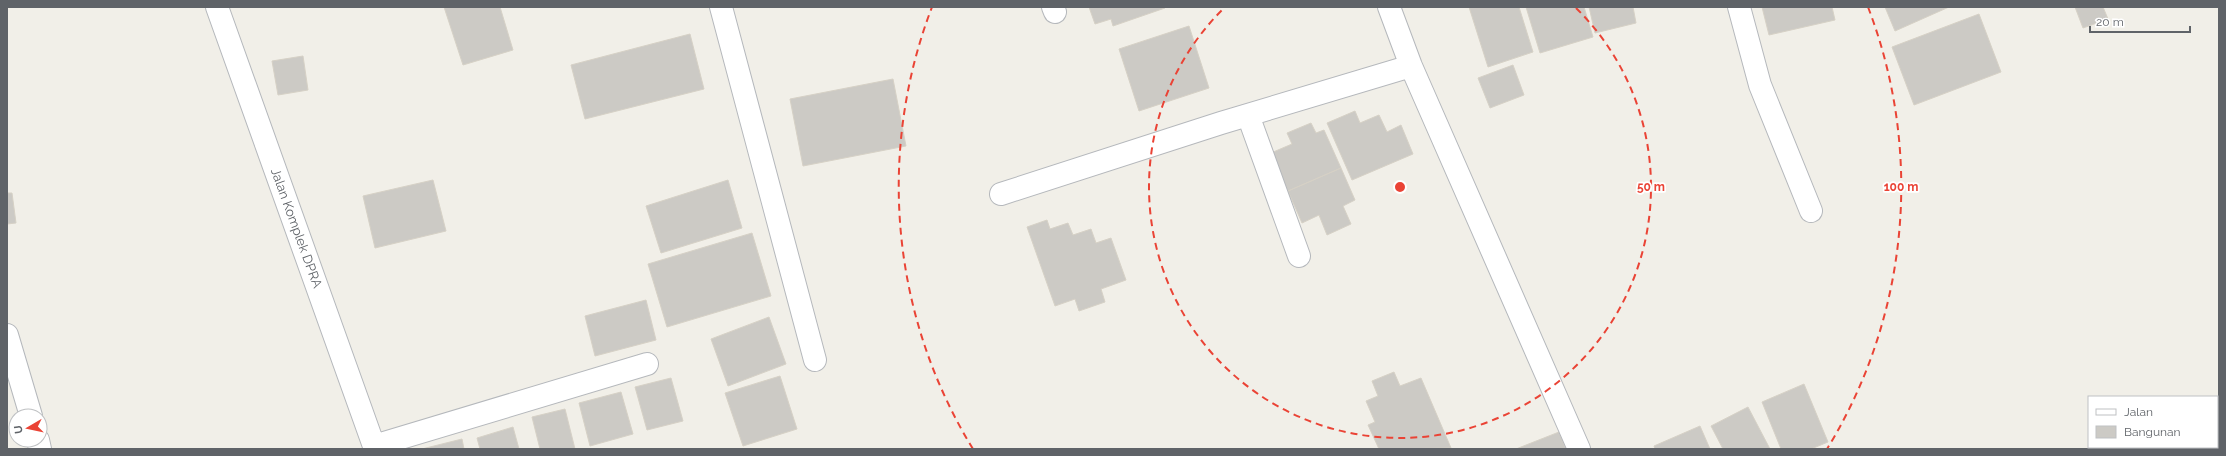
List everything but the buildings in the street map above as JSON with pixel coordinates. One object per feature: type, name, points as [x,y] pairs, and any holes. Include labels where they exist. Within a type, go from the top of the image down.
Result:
[{"type":"street","name":"Jalan Komplek DPRA","points":[[217,7],[375,448]]},
{"type":"street","points":[[721,7],[815,360]]},
{"type":"street","points":[[1388,7],[1411,66],[1579,449]]},
{"type":"street","points":[[1739,7],[1760,85],[1811,211]]},
{"type":"street","points":[[1001,194],[1248,115],[1411,66]]},
{"type":"street","points":[[1248,115],[1299,256]]},
{"type":"street","points":[[7,336],[29,408]]},
{"type":"street","points":[[375,448],[647,364]]}]
